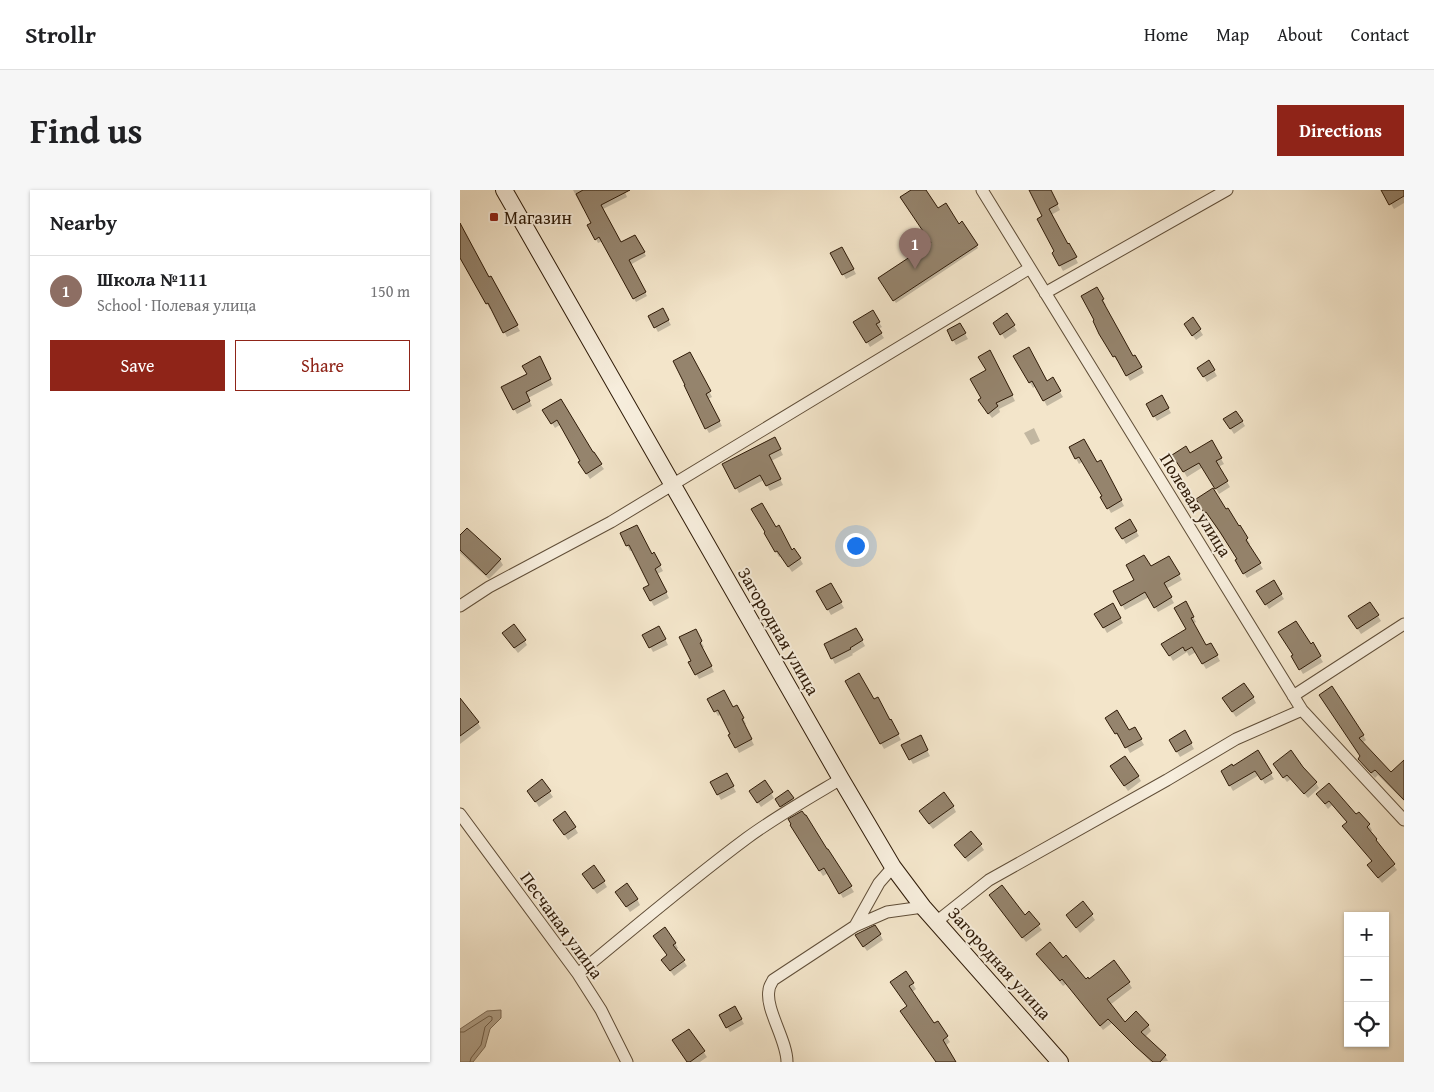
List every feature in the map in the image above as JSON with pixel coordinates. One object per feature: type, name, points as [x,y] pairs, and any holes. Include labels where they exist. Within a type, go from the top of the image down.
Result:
[{"type":"street","name":"Загородная улица","points":[[504,190],[893,867],[923,907],[1060,1062]]},
{"type":"street","name":"Полевая улица","points":[[982,190],[1302,710],[1404,820]]},
{"type":"street","points":[[1045,293],[1227,190]]},
{"type":"street","points":[[460,606],[489,587],[611,522],[1030,268]]},
{"type":"street","points":[[1293,696],[1404,624]]},
{"type":"street","points":[[936,922],[989,880],[1236,739],[1302,710]]},
{"type":"street","points":[[578,974],[747,838],[784,813],[841,779]]},
{"type":"street","name":"Песчаная улица","points":[[460,814],[578,974],[601,1010],[627,1062]]},
{"type":"street","points":[[854,926],[880,883],[893,867]]},
{"type":"street","points":[[787,1062],[768,998],[769,988],[774,980],[854,926],[887,912],[923,907]]},
{"type":"water","points":[[501,1010],[501,1018],[490,1029],[485,1047],[473,1062],[460,1062],[460,1029],[487,1011]]},
{"type":"building","points":[[583,190],[630,190],[601,205],[621,242],[635,235],[645,252],[629,260],[646,292],[633,299],[599,237],[595,240],[587,225],[591,223],[576,194]]},
{"type":"building","points":[[911,190],[926,190],[938,208],[946,203],[959,224],[962,221],[978,245],[893,301],[878,278],[931,243],[900,197]]},
{"type":"building","points":[[1029,190],[1051,190],[1058,204],[1049,209],[1077,257],[1059,266],[1052,253],[1054,251],[1037,219],[1042,216]]},
{"type":"building","points":[[1381,190],[1404,190],[1404,196],[1389,205]]},
{"type":"building","points":[[460,223],[518,325],[503,333],[488,303],[486,304],[460,258]]},
{"type":"building","points":[[842,247],[854,269],[842,275],[830,253]]},
{"type":"building","points":[[1097,287],[1104,299],[1102,300],[1133,356],[1135,355],[1142,367],[1126,376],[1115,356],[1113,357],[1099,334],[1081,296]]},
{"type":"building","points":[[663,308],[669,320],[654,328],[648,316]]},
{"type":"building","points":[[873,310],[880,322],[876,324],[882,333],[866,343],[853,322]]},
{"type":"building","points":[[1007,313],[1015,325],[1000,335],[993,323]]},
{"type":"building","points":[[1193,317],[1201,329],[1192,336],[1184,324]]},
{"type":"building","points":[[960,323],[966,333],[952,341],[947,330]]},
{"type":"building","points":[[1029,347],[1047,381],[1053,377],[1061,391],[1043,401],[1032,381],[1029,383],[1013,356]]},
{"type":"building","points":[[990,350],[1013,395],[996,403],[998,406],[988,414],[978,400],[981,398],[970,379],[986,370],[978,357]]},
{"type":"building","points":[[690,352],[711,391],[706,394],[720,421],[705,429],[673,361]]},
{"type":"building","points":[[540,356],[551,379],[526,392],[530,401],[513,410],[501,387],[527,374],[522,366]]},
{"type":"building","points":[[1209,360],[1215,370],[1203,377],[1197,368]]},
{"type":"building","points":[[1162,395],[1169,408],[1153,417],[1146,404]]},
{"type":"building","points":[[561,399],[602,464],[586,474],[557,420],[551,424],[542,410]]},
{"type":"building","points":[[1236,411],[1243,421],[1230,429],[1223,419]]},
{"type":"building","points":[[775,437],[781,449],[769,455],[781,479],[766,486],[760,475],[735,489],[722,464]]},
{"type":"building","points":[[1084,439],[1097,462],[1101,460],[1122,500],[1107,509],[1100,497],[1102,496],[1079,457],[1075,459],[1069,447]]},
{"type":"building","points":[[1212,440],[1222,458],[1216,461],[1228,481],[1215,489],[1199,463],[1183,472],[1172,455],[1186,446],[1190,453]]},
{"type":"building","points":[[1213,488],[1226,509],[1228,508],[1240,525],[1248,538],[1246,540],[1261,563],[1243,574],[1235,560],[1237,559],[1196,499]]},
{"type":"building","points":[[762,503],[776,527],[779,525],[792,550],[794,548],[801,558],[788,567],[777,551],[775,552],[751,509]]},
{"type":"building","points":[[1130,519],[1137,531],[1122,539],[1115,528]]},
{"type":"building","points":[[637,525],[652,554],[654,552],[661,565],[655,569],[667,592],[650,601],[643,588],[649,585],[629,545],[626,546],[620,533]]},
{"type":"building","points":[[467,528],[501,559],[486,575],[460,550],[460,535]]},
{"type":"building","points":[[1144,555],[1151,566],[1169,556],[1180,574],[1164,583],[1172,597],[1154,608],[1145,592],[1121,606],[1113,591],[1134,580],[1126,565]]},
{"type":"building","points":[[1274,580],[1282,594],[1265,605],[1256,591]]},
{"type":"building","points":[[831,583],[842,602],[827,610],[816,591]]},
{"type":"building","points":[[1186,601],[1194,617],[1191,618],[1206,645],[1211,643],[1218,655],[1202,664],[1192,647],[1185,651],[1183,647],[1169,656],[1161,644],[1186,629],[1174,608]]},
{"type":"building","points":[[1370,602],[1379,615],[1357,629],[1348,616]]},
{"type":"building","points":[[1113,603],[1121,618],[1103,628],[1094,614]]},
{"type":"building","points":[[1296,621],[1311,644],[1313,642],[1321,656],[1299,670],[1291,656],[1293,655],[1278,632]]},
{"type":"building","points":[[514,624],[526,640],[514,648],[502,633]]},
{"type":"building","points":[[659,626],[666,639],[649,648],[642,635]]},
{"type":"building","points":[[856,628],[863,640],[851,649],[831,659],[824,644]]},
{"type":"building","points":[[696,629],[702,641],[700,643],[712,666],[695,675],[688,662],[691,661],[679,637]]},
{"type":"building","points":[[859,673],[874,699],[878,697],[899,734],[880,744],[845,681]]},
{"type":"building","points":[[1244,683],[1254,697],[1232,712],[1222,698]]},
{"type":"building","points":[[1332,686],[1364,735],[1359,738],[1391,772],[1404,760],[1404,800],[1375,770],[1371,773],[1358,759],[1360,756],[1319,695]]},
{"type":"building","points":[[724,690],[733,707],[737,705],[752,739],[735,748],[718,710],[714,712],[707,699]]},
{"type":"building","points":[[460,698],[479,722],[460,736]]},
{"type":"building","points":[[1117,710],[1129,730],[1135,727],[1142,739],[1125,748],[1117,733],[1115,734],[1105,718]]},
{"type":"building","points":[[1185,730],[1192,743],[1176,752],[1169,740]]},
{"type":"building","points":[[921,735],[928,750],[909,760],[901,745]]},
{"type":"building","points":[[1258,750],[1272,773],[1261,780],[1255,771],[1229,786],[1221,771],[1232,764],[1233,766]]},
{"type":"building","points":[[1291,750],[1317,782],[1304,794],[1287,775],[1283,778],[1273,764]]},
{"type":"building","points":[[1125,756],[1139,776],[1124,786],[1110,766]]},
{"type":"building","points":[[727,773],[734,786],[717,795],[710,782]]},
{"type":"building","points":[[542,779],[551,791],[535,802],[527,791]]},
{"type":"building","points":[[765,780],[773,792],[757,803],[749,791]]},
{"type":"building","points":[[1329,783],[1356,814],[1359,812],[1370,824],[1367,827],[1395,864],[1378,878],[1367,865],[1372,861],[1342,826],[1347,822],[1329,801],[1325,804],[1316,794]]},
{"type":"building","points":[[788,790],[794,798],[780,807],[775,799]]},
{"type":"building","points":[[944,792],[954,806],[929,824],[919,811]]},
{"type":"building","points":[[565,811],[576,827],[564,835],[553,820]]},
{"type":"building","points":[[802,811],[852,886],[839,894],[824,868],[819,871],[790,825],[788,819]]},
{"type":"building","points":[[971,831],[982,844],[965,858],[954,845]]},
{"type":"building","points":[[594,865],[605,881],[593,889],[582,874]]},
{"type":"building","points":[[627,883],[638,899],[626,907],[615,892]]},
{"type":"building","points":[[1002,885],[1025,915],[1029,911],[1040,924],[1022,938],[989,895]]},
{"type":"building","points":[[1083,901],[1093,914],[1076,928],[1066,915]]},
{"type":"building","points":[[875,925],[881,934],[863,947],[855,935]]},
{"type":"building","points":[[665,927],[676,943],[673,945],[685,960],[670,971],[661,960],[667,955],[653,936]]},
{"type":"building","points":[[1050,942],[1063,958],[1066,955],[1086,979],[1088,977],[1089,979],[1114,960],[1130,982],[1107,999],[1125,1022],[1136,1011],[1149,1025],[1141,1032],[1166,1055],[1160,1062],[1153,1062],[1108,1019],[1100,1026],[1062,979],[1060,981],[1036,954]]},
{"type":"building","points":[[906,971],[914,983],[909,986],[934,1023],[938,1021],[948,1036],[943,1040],[956,1062],[936,1062],[900,1011],[907,1006],[890,982]]},
{"type":"building","points":[[735,1006],[742,1019],[726,1028],[719,1015]]},
{"type":"building","points":[[689,1029],[705,1051],[690,1062],[687,1062],[672,1040]]},
{"type":"place","name":"Магазин","points":[[494,217]]},
{"type":"place","name":"Школа №111","points":[[915,269]]}]
